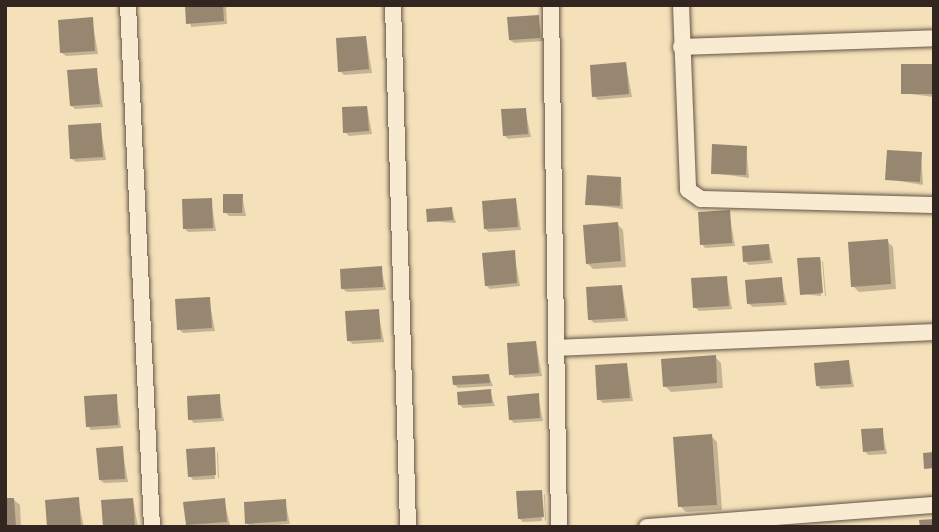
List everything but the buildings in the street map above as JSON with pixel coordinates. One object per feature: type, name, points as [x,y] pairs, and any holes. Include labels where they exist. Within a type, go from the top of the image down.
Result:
[{"type":"street","points":[[128,5],[152,527]]},
{"type":"street","points":[[393,5],[408,527]]},
{"type":"street","points":[[551,5],[559,527]]},
{"type":"street","points":[[681,5],[684,173],[688,190],[701,199],[934,205]]},
{"type":"street","points":[[681,47],[934,38]]},
{"type":"street","points":[[556,348],[934,332]]},
{"type":"street","points":[[647,527],[934,505]]}]
